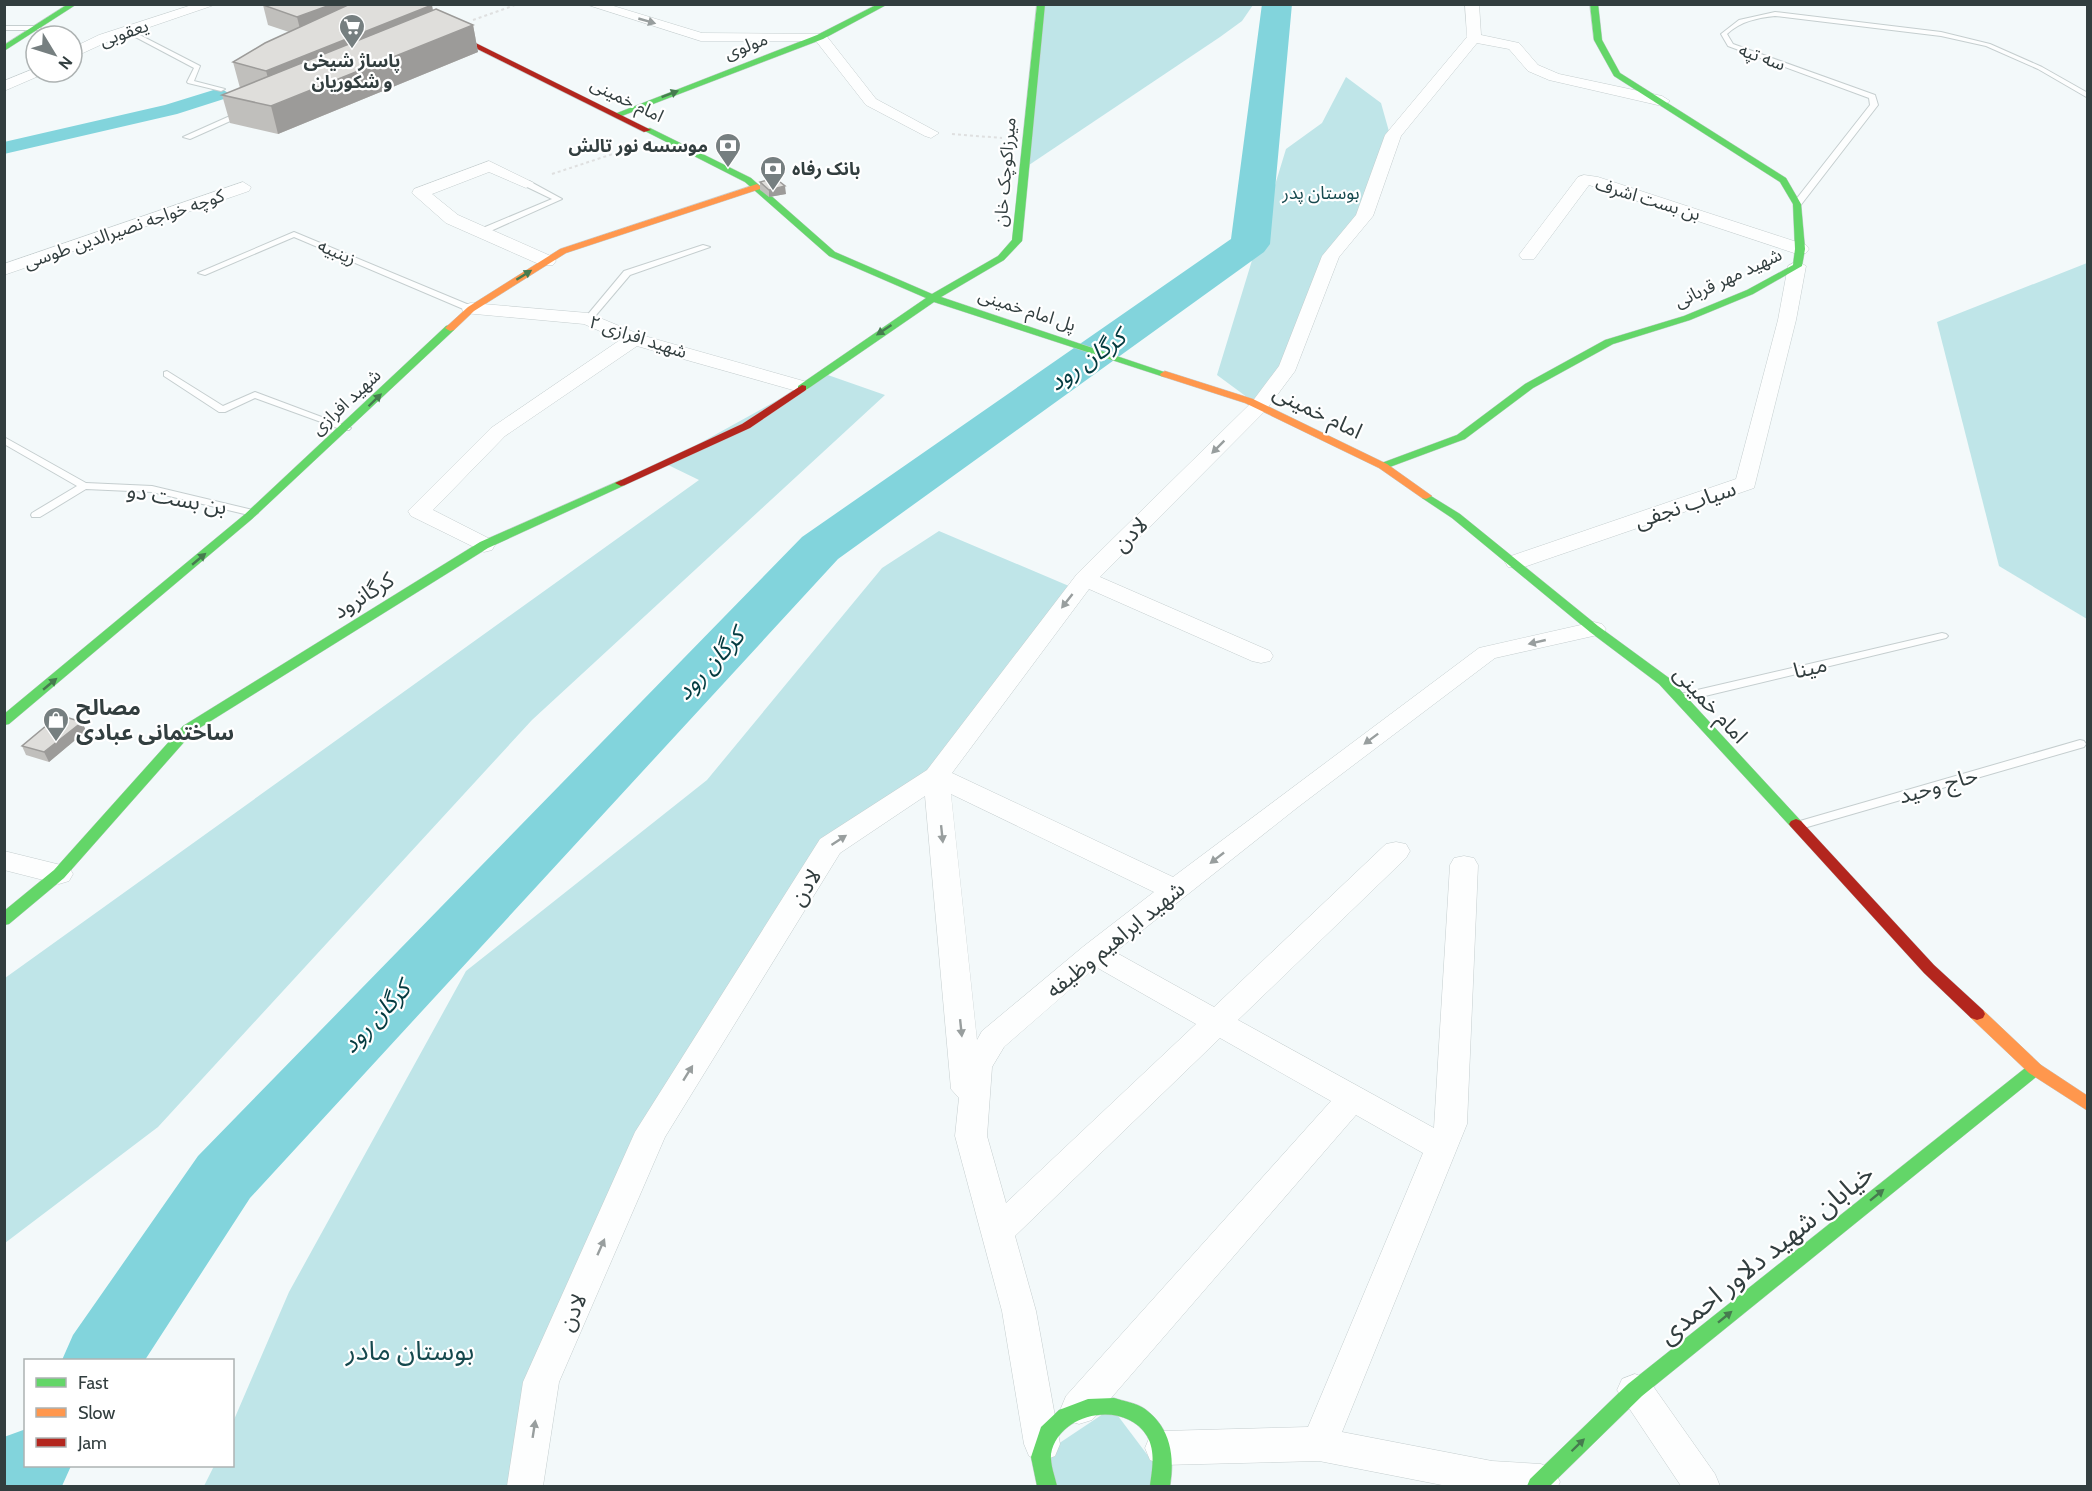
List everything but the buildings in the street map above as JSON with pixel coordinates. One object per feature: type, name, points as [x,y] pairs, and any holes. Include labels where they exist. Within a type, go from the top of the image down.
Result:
[{"type":"street","points":[[44,24],[74,4]]},
{"type":"street","name":"یعقوبی","points":[[84,48],[104,39],[211,4]]},
{"type":"street","points":[[396,7],[425,4]]},
{"type":"street","points":[[591,4],[700,37],[820,37],[871,102],[931,133]]},
{"type":"street","name":"مولوی","points":[[616,115],[820,37],[885,4]]},
{"type":"street","name":"میرزاکوچک خان","points":[[800,386],[933,298],[1001,258],[1017,241],[1041,4]]},
{"type":"street","points":[[1472,4],[1474,38],[1514,46],[1533,68],[1554,77],[1662,101]]},
{"type":"street","name":"شهید مهر قربانی","points":[[1383,466],[1461,437],[1529,386],[1609,342],[1687,318],[1750,292],[1799,257],[1797,204],[1783,180],[1617,74],[1598,40],[1594,4]]},
{"type":"street","name":"امام خمینی","points":[[396,7],[437,33],[663,137],[757,188],[832,254],[933,298],[964,308]]},
{"type":"street","points":[[4,49],[24,37]]},
{"type":"street","name":"لادن","points":[[525,1486],[541,1382],[651,1132],[830,846],[936,776],[1085,579],[1288,367],[1331,256],[1364,216],[1393,135],[1474,38]]},
{"type":"street","points":[[4,87],[24,78]]},
{"type":"street","points":[[526,183],[489,166],[420,193],[452,219],[547,261]]},
{"type":"street","name":"بن بست اشرف","points":[[1528,255],[1584,180],[1592,180],[1799,257]]},
{"type":"street","name":"کوچه خواجه نصیرالدین طوسی","points":[[4,270],[243,187]]},
{"type":"street","name":"شهید افرازی","points":[[11,710],[253,513],[471,309],[563,251],[757,188]]},
{"type":"street","name":"سیاب نجفی","points":[[1516,562],[1746,483],[1787,320],[1799,257]]},
{"type":"street","name":"پل امام خمینی","points":[[964,308],[1254,403]]},
{"type":"street","name":"شهید افرازی ۲","points":[[471,309],[588,319],[634,339],[800,386]]},
{"type":"street","points":[[484,545],[419,511],[498,432],[634,339]]},
{"type":"street","name":"کرگانرود","points":[[4,920],[60,874],[188,729],[484,545],[746,426],[800,386]]},
{"type":"street","name":"امام خمینی","points":[[1254,403],[1383,466],[1456,516],[1516,562],[1594,628],[1664,681],[1929,969],[2035,1069],[2088,1105]]},
{"type":"street","points":[[1085,579],[1261,656]]},
{"type":"street","name":"شهید ابراهیم وظیفه","points":[[1042,1447],[1019,1311],[971,1136],[976,1067],[993,1039],[1094,953],[1487,653],[1594,628]]},
{"type":"street","points":[[936,776],[1175,890]]},
{"type":"street","points":[[936,776],[971,1136]]},
{"type":"street","points":[[997,1232],[1396,850]]},
{"type":"street","points":[[4,860],[60,874]]},
{"type":"street","points":[[1319,1444],[1451,1124],[1464,865]]},
{"type":"street","points":[[1094,953],[1442,1148]]},
{"type":"street","name":"خیابان شهید دلاور احمدی","points":[[1539,1484],[1635,1390],[2035,1069]]},
{"type":"street","points":[[1079,1408],[1352,1099]]},
{"type":"street","points":[[1635,1390],[1702,1486]]},
{"type":"street","points":[[1047,1486],[1041,1466],[1042,1447],[1049,1431],[1062,1417],[1079,1408],[1100,1404],[1120,1406],[1139,1415],[1154,1429],[1163,1448],[1166,1468],[1160,1486]]},
{"type":"street","points":[[1163,1448],[1319,1444],[1492,1478],[1539,1484]]},
{"type":"lane","name":"سه تپه","points":[[1797,204],[1874,105],[1872,97],[1730,45],[1724,34],[1730,27],[1752,16],[1775,14],[1941,34],[1988,45],[2040,68],[2088,96]]},
{"type":"lane","points":[[4,28],[24,28]]},
{"type":"lane","points":[[128,31],[198,67],[190,82],[221,89]]},
{"type":"lane","points":[[187,137],[252,110]]},
{"type":"lane","points":[[481,232],[558,199],[526,183]]},
{"type":"lane","name":"زینبیه","points":[[202,273],[294,234],[471,309]]},
{"type":"lane","points":[[588,319],[627,273],[706,247]]},
{"type":"lane","points":[[167,374],[222,410],[255,395],[346,428]]},
{"type":"lane","name":"بن بست دو","points":[[4,440],[84,486],[152,489],[253,513]]},
{"type":"lane","points":[[36,515],[84,486]]},
{"type":"lane","name":"مینا","points":[[1679,698],[1942,636]]},
{"type":"lane","name":"حاج وحید","points":[[1796,826],[2080,744]]},
{"type":"path","points":[[437,33],[518,4]]},
{"type":"path","points":[[931,133],[1026,140]]},
{"type":"path","points":[[526,183],[663,137]]},
{"type":"green space","points":[[1041,5],[1253,5],[1242,21],[1220,37],[1026,167]]},
{"type":"green space","name":"بوستان پدر","points":[[1346,77],[1381,103],[1390,135],[1363,216],[1331,256],[1288,367],[1259,406],[1217,375],[1286,149],[1322,123]]},
{"type":"green space","points":[[2087,263],[2087,619],[1999,566],[1937,322]]},
{"type":"green space","points":[[825,374],[885,395],[532,720],[158,1127],[5,1243],[5,978],[699,480],[664,463]]},
{"type":"green space","name":"بوستان مادر","points":[[939,531],[1076,589],[936,776],[830,846],[651,1132],[540,1382],[524,1486],[204,1486],[214,1467],[234,1467],[234,1420],[289,1292],[466,971],[707,780],[882,568]]},
{"type":"green space","points":[[1112,1408],[1161,1473],[1155,1486],[1052,1486],[1046,1471],[1046,1452]]},
{"type":"waterway","name":"کرگان رود","points":[[102,1359],[224,1177],[820,548],[1250,244],[1277,4]]},
{"type":"waterway","points":[[4,148],[170,110],[220,94]]},
{"type":"waterway","name":"کرگان رود","points":[[16,1486],[29,1467]]},
{"type":"traffic: fast","points":[[4,49],[74,4]]},
{"type":"traffic: fast","points":[[616,115],[820,37],[885,4]]},
{"type":"traffic: fast","points":[[802,388],[933,298],[1001,258],[1017,241],[1041,4]]},
{"type":"traffic: fast","points":[[1383,466],[1461,437],[1529,386],[1609,342],[1687,318],[1750,292],[1797,266],[1800,249],[1797,204],[1783,180],[1617,74],[1598,40],[1594,4]]},
{"type":"traffic: fast","points":[[647,130],[748,180],[832,254],[933,298],[1165,374]]},
{"type":"traffic: fast","points":[[4,721],[248,517],[450,328]]},
{"type":"traffic: fast","points":[[4,920],[59,874],[188,729],[484,545],[621,483]]},
{"type":"traffic: fast","points":[[1426,496],[1456,516],[1594,629],[1664,681],[1796,824]]},
{"type":"traffic: fast","points":[[1537,1486],[1635,1390],[2035,1069]]},
{"type":"traffic: fast","points":[[1047,1486],[1041,1457],[1048,1433],[1065,1417],[1088,1408],[1114,1406],[1137,1414],[1155,1431],[1163,1458],[1160,1486]]},
{"type":"traffic: slow","points":[[450,328],[471,309],[563,251],[757,187]]},
{"type":"traffic: slow","points":[[1165,374],[1249,401],[1383,466],[1426,496]]},
{"type":"traffic: slow","points":[[1977,1014],[2035,1069],[2088,1105]]},
{"type":"traffic: jam","points":[[390,4],[647,130]]},
{"type":"traffic: jam","points":[[621,483],[746,426],[802,388]]},
{"type":"traffic: jam","points":[[1796,824],[1929,969],[1977,1014]]},
{"type":"place","name":"پاساژ شیخی و شکوریان","points":[[352,50]]},
{"type":"place","name":"موسسه نور تالش","points":[[728,169]]},
{"type":"place","name":"بانک رفاه","points":[[773,192]]},
{"type":"place","name":"مصالح ساختمانی عبادی","points":[[56,743]]}]
